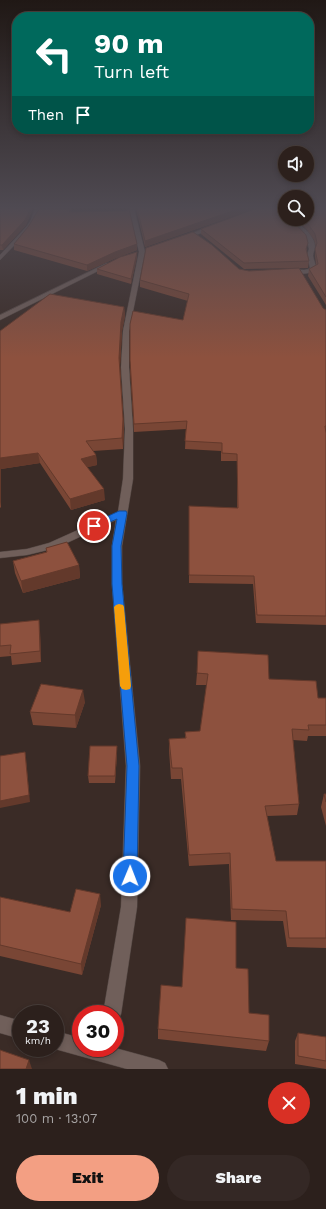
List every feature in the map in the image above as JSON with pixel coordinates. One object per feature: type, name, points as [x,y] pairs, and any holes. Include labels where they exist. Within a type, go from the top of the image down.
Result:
[{"type":"street","points":[[113,1005],[129,907],[133,766],[117,584],[117,546],[128,479],[129,442],[125,367],[126,331],[141,258]]},
{"type":"street","points":[[283,271],[306,272],[313,270],[314,265],[311,258]]},
{"type":"street","points":[[0,318],[118,260]]},
{"type":"street","points":[[306,272],[303,275],[307,281]]},
{"type":"street","points":[[0,555],[27,552],[52,546],[123,513]]},
{"type":"street","points":[[0,1024],[12,1027]]},
{"type":"street","points":[[124,1057],[159,1069]]},
{"type":"building","points":[[62,258],[102,258],[87,265]]},
{"type":"building","points":[[118,258],[136,258],[131,279],[97,269]]},
{"type":"building","points":[[144,258],[226,258],[239,269],[249,271],[299,268],[323,308],[326,310],[326,616],[257,615],[254,576],[189,575],[189,506],[238,508],[237,454],[222,453],[222,443],[185,441],[187,421],[134,424],[130,360],[130,324],[133,311],[183,320],[189,294],[140,280]]},
{"type":"building","points":[[238,258],[308,258],[309,261],[244,263]]},
{"type":"building","points":[[317,258],[326,258],[326,297],[309,269],[318,264]]},
{"type":"building","points":[[50,294],[124,307],[121,322],[119,358],[123,419],[122,438],[86,441],[96,455],[81,459],[104,489],[70,499],[38,453],[0,458],[0,331]]},
{"type":"building","points":[[67,542],[79,565],[21,581],[13,561],[47,552],[46,548]]},
{"type":"building","points":[[39,620],[40,651],[10,654],[11,645],[0,646],[0,624]]},
{"type":"building","points":[[198,651],[268,655],[269,679],[316,681],[318,698],[326,698],[326,725],[308,725],[309,730],[292,729],[299,804],[265,806],[276,861],[326,861],[326,938],[289,938],[286,911],[232,909],[230,853],[189,855],[182,768],[172,768],[169,739],[186,738],[185,732],[200,731],[208,674],[197,673]]},
{"type":"building","points":[[41,684],[83,690],[75,715],[30,712]]},
{"type":"building","points":[[90,746],[117,746],[115,776],[88,776]]},
{"type":"building","points":[[25,752],[29,795],[0,801],[0,756]]},
{"type":"building","points":[[76,889],[100,894],[81,964],[0,945],[0,897],[70,912]]},
{"type":"building","points":[[186,918],[236,922],[236,968],[248,969],[249,1013],[269,1015],[269,1041],[158,1029],[161,985],[182,987]]},
{"type":"building","points":[[298,1033],[326,1037],[326,1061],[298,1056]]},
{"type":"building","points":[[0,1050],[12,1054],[12,1057],[20,1057],[29,1060],[26,1069],[0,1069]]},
{"type":"slow traffic","points":[[119,607],[126,686]]},
{"type":"route","points":[[94,526],[123,513],[117,546],[117,584],[133,766],[130,876]]}]
